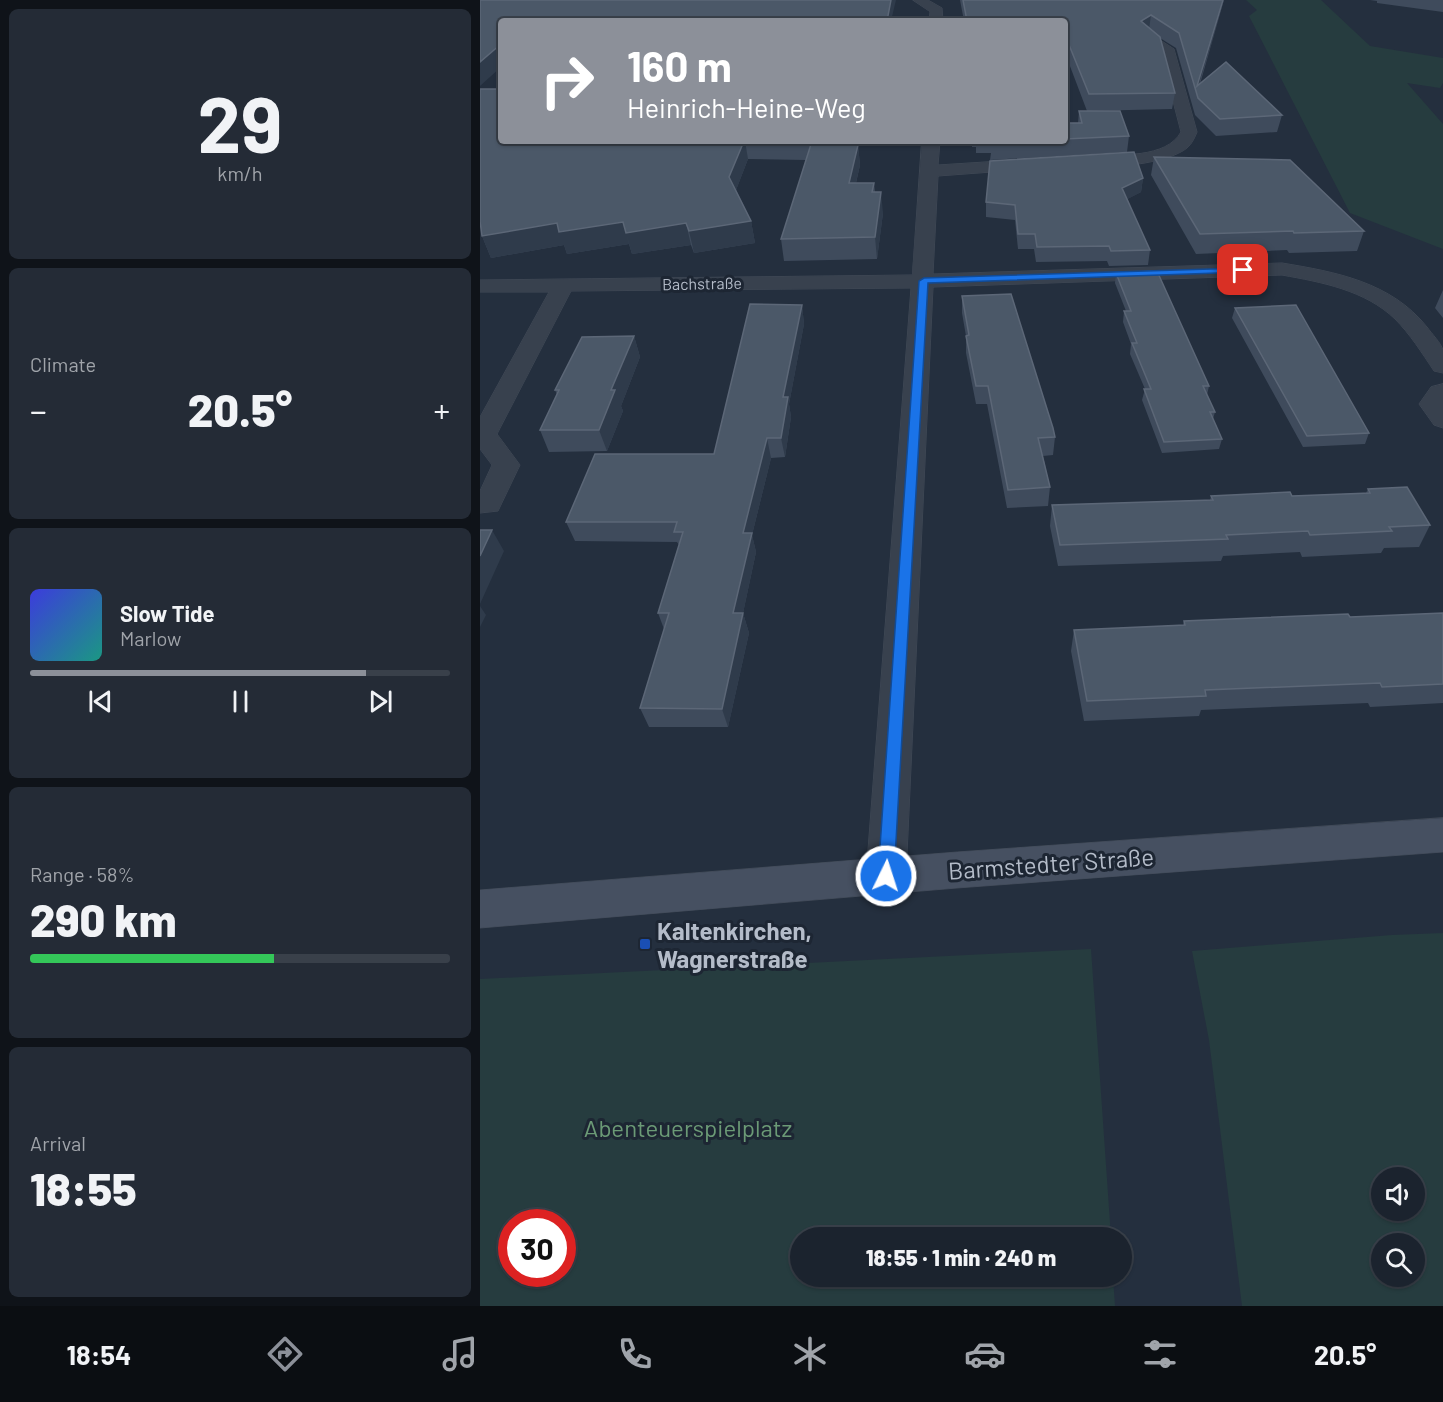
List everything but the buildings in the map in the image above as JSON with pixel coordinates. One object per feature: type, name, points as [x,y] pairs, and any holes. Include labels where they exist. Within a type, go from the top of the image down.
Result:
[{"type":"main road","name":"Barmstedter Straße","points":[[480,909],[1443,835]]},
{"type":"street","points":[[919,0],[937,11],[936,18]]},
{"type":"street","points":[[1070,162],[1140,158],[1164,152],[1181,144],[1189,132],[1167,49],[1148,36]]},
{"type":"street","points":[[886,876],[931,144]]},
{"type":"street","points":[[931,171],[1047,164]]},
{"type":"street","name":"Bachstraße","points":[[480,286],[924,281],[1282,269],[1319,275],[1360,289],[1394,306],[1414,327],[1443,366]]},
{"type":"street","points":[[480,504],[488,504],[506,465],[482,437],[564,285]]},
{"type":"street","points":[[1443,391],[1432,404],[1443,420]]},
{"type":"green space","points":[[1246,0],[1321,0],[1370,46],[1443,58],[1443,83],[1440,88],[1407,83],[1443,124],[1443,249],[1350,213],[1249,16],[1257,10]]},
{"type":"green space","points":[[1443,933],[1443,1306],[1242,1306],[1209,1040],[1192,951]]},
{"type":"green space","name":"Abenteuerspielplatz","points":[[1091,949],[1110,1227],[790,1227],[790,1287],[1114,1287],[1115,1306],[480,1306],[480,979]]},
{"type":"place","name":"Kaltenkirchen, Wagnerstraße","points":[[645,944]]},
{"type":"route","points":[[886,876],[924,281],[1243,270]]}]
